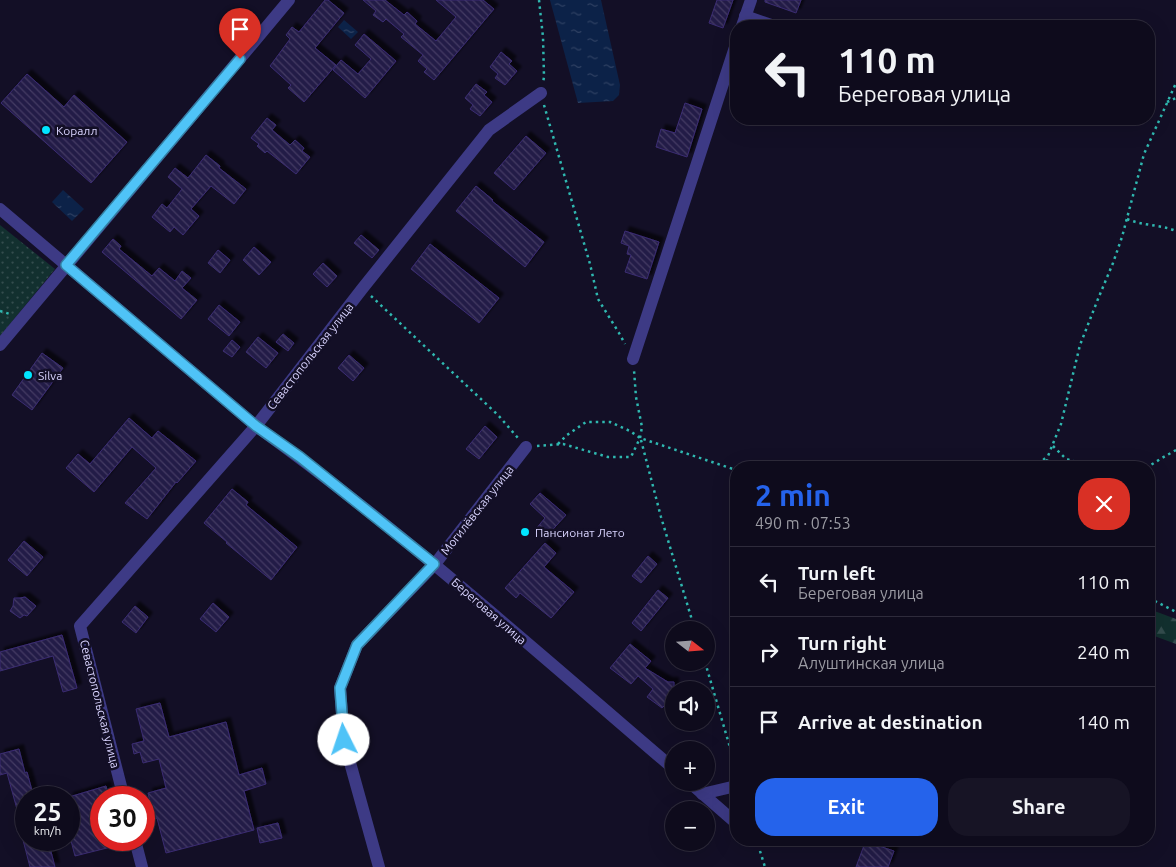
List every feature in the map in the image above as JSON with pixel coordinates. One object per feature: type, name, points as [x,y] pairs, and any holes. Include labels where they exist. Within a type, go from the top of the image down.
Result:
[{"type":"street","points":[[0,345],[289,0]]},
{"type":"street","points":[[744,20],[751,0]]},
{"type":"street","points":[[633,359],[730,62]]},
{"type":"street","name":"Севастопольская улица","points":[[121,786],[80,626],[256,426],[489,130],[541,93]]},
{"type":"street","name":"Береговая улица","points":[[0,209],[256,426],[300,457],[434,564],[665,761]]},
{"type":"street","name":"Могилёвская улица","points":[[379,867],[344,740],[340,688],[357,645],[434,564],[526,447]]},
{"type":"street","points":[[702,794],[730,787]]},
{"type":"street","points":[[699,791],[730,818]]},
{"type":"street","points":[[138,851],[142,867]]},
{"type":"path","points":[[362,289],[498,415],[526,447],[563,444],[608,457],[631,457],[640,438],[642,427],[636,397],[633,359],[620,333],[598,299],[541,93],[544,69],[539,0]]},
{"type":"path","points":[[1047,461],[1061,424],[1080,345],[1113,263],[1127,219],[1144,154],[1176,82]]},
{"type":"path","points":[[1167,102],[1176,98]]},
{"type":"path","points":[[1127,219],[1166,227],[1176,231]]},
{"type":"path","points":[[558,445],[566,435],[586,422],[610,422],[640,438],[730,468]]},
{"type":"path","points":[[640,438],[661,517],[692,621]]},
{"type":"path","points":[[1053,446],[1066,460],[1070,461]]},
{"type":"path","points":[[1155,462],[1176,450]]},
{"type":"path","points":[[1042,461],[1048,456]]},
{"type":"path","points":[[1155,601],[1176,612]]},
{"type":"path","points":[[708,671],[730,747]]},
{"type":"green space","points":[[0,225],[55,269],[0,336]]},
{"type":"green space","points":[[1155,611],[1176,619],[1176,644],[1155,636]]},
{"type":"water","points":[[550,0],[601,0],[620,85],[619,95],[613,101],[578,103]]},
{"type":"water","points":[[344,20],[358,32],[351,39],[338,27]]},
{"type":"water","points":[[63,190],[84,209],[72,221],[52,202]]},
{"type":"building","points":[[325,0],[328,0],[344,13],[315,48],[336,65],[304,102],[288,88],[291,85],[270,66],[290,39],[286,35],[292,27],[299,32]]},
{"type":"building","points":[[363,0],[385,0],[404,15],[407,12],[417,21],[415,24],[436,41],[456,17],[436,0],[483,0],[494,9],[434,80],[424,72],[427,69],[418,61],[423,55],[401,37],[404,34],[386,19],[383,22],[373,15],[376,11]]},
{"type":"building","points":[[717,0],[733,0],[723,28],[709,23]]},
{"type":"building","points":[[765,0],[801,0],[796,13],[765,2]]},
{"type":"building","points":[[364,34],[396,61],[365,98],[333,70],[341,60],[358,74],[371,59],[355,45]]},
{"type":"building","points":[[501,52],[512,61],[509,64],[517,71],[505,85],[495,78],[498,74],[490,67]]},
{"type":"building","points":[[27,74],[64,107],[74,95],[127,142],[91,183],[1,103]]},
{"type":"building","points":[[476,84],[487,92],[484,95],[492,102],[480,116],[470,109],[473,105],[465,98]]},
{"type":"building","points":[[685,103],[702,109],[687,157],[656,147],[661,129],[675,133]]},
{"type":"building","points":[[267,118],[276,125],[272,130],[290,145],[295,140],[304,148],[302,151],[310,157],[296,174],[267,151],[265,153],[257,146],[259,144],[251,138]]},
{"type":"building","points":[[526,136],[546,153],[514,190],[494,173]]},
{"type":"building","points":[[206,155],[246,189],[234,204],[211,186],[191,209],[199,216],[183,235],[174,227],[170,232],[152,217],[162,204],[167,208],[182,189],[168,177],[175,168],[188,178]]},
{"type":"building","points":[[476,186],[544,242],[525,267],[456,211]]},
{"type":"building","points":[[625,231],[659,242],[647,279],[625,272],[631,255],[627,254],[629,246],[621,243]]},
{"type":"building","points":[[361,235],[379,250],[372,258],[354,243]]},
{"type":"building","points":[[113,239],[121,246],[119,249],[152,276],[159,268],[175,281],[182,271],[191,278],[182,288],[197,300],[181,319],[102,252]]},
{"type":"building","points":[[430,244],[499,298],[479,323],[411,269]]},
{"type":"building","points":[[254,247],[271,262],[259,275],[243,260]]},
{"type":"building","points":[[218,250],[230,260],[220,273],[208,263]]},
{"type":"building","points":[[323,263],[337,276],[327,287],[313,274]]},
{"type":"building","points":[[219,305],[240,322],[229,336],[208,319]]},
{"type":"building","points":[[283,334],[294,343],[288,351],[276,342]]},
{"type":"building","points":[[258,337],[278,353],[266,368],[246,352]]},
{"type":"building","points":[[232,340],[240,347],[232,357],[223,351]]},
{"type":"building","points":[[42,353],[63,368],[32,410],[12,395]]},
{"type":"building","points":[[349,355],[364,368],[353,381],[338,368]]},
{"type":"building","points":[[129,418],[152,438],[158,431],[196,461],[176,482],[147,519],[125,503],[156,468],[132,447],[94,492],[66,468],[78,454],[90,464]]},
{"type":"building","points":[[485,426],[497,437],[479,459],[466,449]]},
{"type":"building","points":[[232,489],[248,502],[246,505],[297,547],[271,580],[204,523]]},
{"type":"building","points":[[540,493],[566,515],[545,538],[535,530],[545,518],[530,504]]},
{"type":"building","points":[[24,541],[43,557],[27,576],[8,560]]},
{"type":"building","points":[[545,543],[556,553],[544,567],[574,592],[551,618],[520,593],[516,598],[505,588]]},
{"type":"building","points":[[648,556],[657,564],[641,583],[632,576]]},
{"type":"building","points":[[658,590],[668,598],[641,631],[632,623]]},
{"type":"building","points":[[25,597],[36,606],[27,616],[24,615],[20,618],[10,611],[14,598]]},
{"type":"building","points":[[213,603],[229,617],[216,632],[200,619]]},
{"type":"building","points":[[135,606],[148,617],[136,633],[122,622]]},
{"type":"building","points":[[62,635],[77,688],[63,692],[53,656],[0,671],[0,652]]},
{"type":"building","points":[[630,644],[651,661],[645,668],[666,681],[665,705],[662,708],[647,697],[653,689],[638,676],[631,684],[610,668]]},
{"type":"building","points":[[160,703],[169,737],[226,722],[239,775],[262,768],[266,784],[244,791],[254,830],[166,853],[157,818],[155,819],[155,791],[166,788],[159,759],[143,763],[140,752],[134,754],[132,744],[144,741],[136,709]]},
{"type":"building","points":[[19,749],[25,773],[27,772],[31,786],[15,786],[15,802],[7,773],[0,775],[0,754]]},
{"type":"building","points":[[90,791],[90,851],[95,851],[75,856],[74,851],[80,851],[80,794]]},
{"type":"building","points":[[278,823],[282,838],[260,843],[257,828]]},
{"type":"building","points":[[864,846],[879,846],[894,851],[888,867],[856,867]]},
{"type":"building","points":[[26,851],[51,851],[55,867],[30,867]]},
{"type":"place","name":"Коралл","points":[[46,130]]},
{"type":"place","name":"Silva","points":[[28,375]]},
{"type":"place","name":"Пансионат Лето","points":[[525,532]]},
{"type":"route","points":[[240,59],[66,265],[256,426],[300,457],[434,564],[357,645],[340,688],[344,740]]}]
